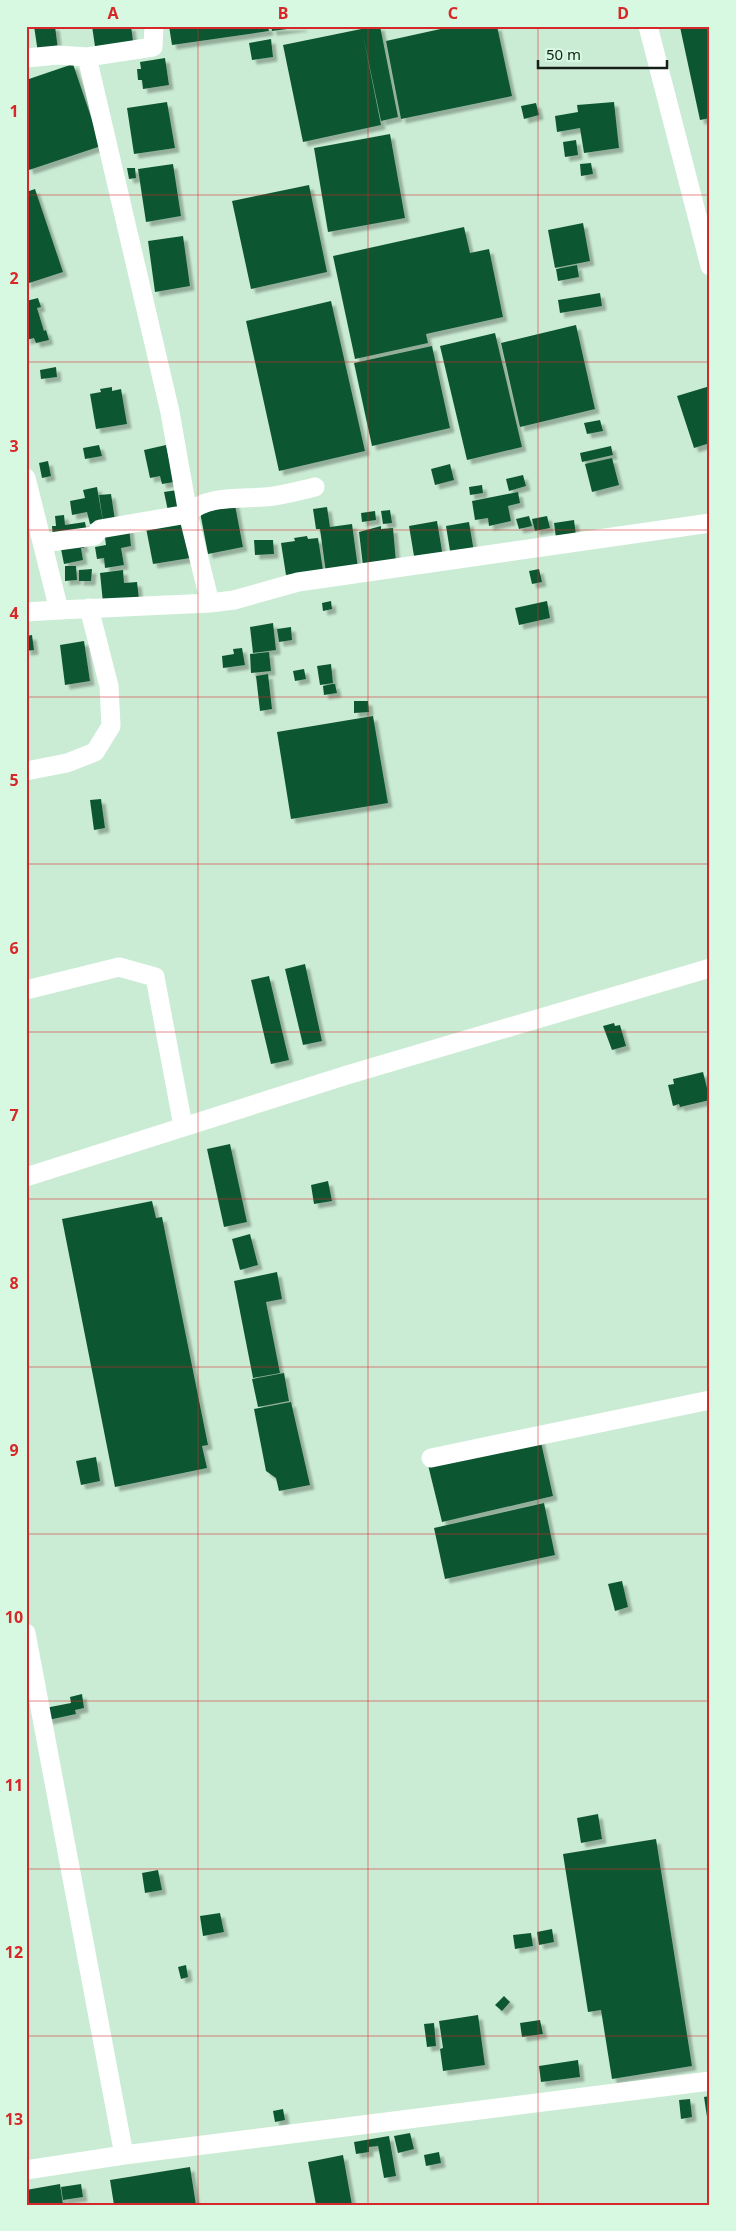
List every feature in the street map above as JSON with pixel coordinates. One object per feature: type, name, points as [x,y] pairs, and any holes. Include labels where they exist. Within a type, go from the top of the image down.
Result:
[{"type":"street","points":[[26,58],[58,55],[87,56],[153,47],[154,26]]},
{"type":"street","points":[[648,26],[710,266]]},
{"type":"street","points":[[87,56],[170,412],[188,514],[210,603]]},
{"type":"street","points":[[26,478],[59,610]]},
{"type":"street","points":[[43,543],[94,536],[100,529],[188,514],[195,506],[243,497],[287,495],[315,486]]},
{"type":"street","points":[[26,612],[210,603],[234,600],[298,582],[710,523]]},
{"type":"street","points":[[26,771],[67,763],[95,752],[111,726],[109,686],[89,608]]},
{"type":"street","points":[[26,990],[119,967],[155,977],[183,1126]]},
{"type":"street","points":[[26,1177],[346,1075],[710,968]]},
{"type":"street","points":[[431,1458],[710,1400]]},
{"type":"street","points":[[26,1633],[124,2155]]},
{"type":"street","points":[[26,2170],[124,2155],[710,2081]]},
{"type":"building","points":[[34,26],[55,26],[58,50],[38,53]]},
{"type":"building","points":[[92,26],[131,26],[134,48],[96,53]]},
{"type":"building","points":[[169,26],[268,26],[269,31],[172,45]]},
{"type":"building","points":[[271,26],[303,26],[303,27],[272,31]]},
{"type":"building","points":[[380,26],[398,117],[381,121],[363,35],[381,125],[303,142],[283,45]]},
{"type":"building","points":[[454,26],[497,26],[512,96],[401,119],[386,41]]},
{"type":"building","points":[[710,26],[710,118],[700,120],[680,27]]},
{"type":"building","points":[[271,39],[273,57],[252,60],[249,43]]},
{"type":"building","points":[[165,58],[169,85],[143,89],[142,80],[138,80],[137,69],[141,69],[140,62]]},
{"type":"building","points":[[73,64],[101,146],[29,170],[26,162],[26,80]]},
{"type":"building","points":[[167,102],[175,148],[134,154],[127,108]]},
{"type":"building","points":[[614,102],[619,148],[584,153],[580,128],[557,132],[555,116],[578,112],[577,105]]},
{"type":"building","points":[[536,103],[539,115],[524,119],[521,106]]},
{"type":"building","points":[[390,134],[405,218],[328,232],[314,148]]},
{"type":"building","points":[[576,140],[578,155],[565,157],[563,142]]},
{"type":"building","points":[[591,163],[593,174],[581,176],[580,164]]},
{"type":"building","points":[[173,164],[181,216],[146,222],[138,169]]},
{"type":"building","points":[[127,168],[135,168],[136,178],[129,179]]},
{"type":"building","points":[[309,185],[327,272],[251,289],[232,201]]},
{"type":"building","points":[[35,189],[63,272],[26,284],[26,192]]},
{"type":"building","points":[[583,223],[590,261],[555,268],[548,230]]},
{"type":"building","points":[[464,227],[470,253],[489,249],[503,317],[426,334],[428,343],[355,359],[333,256]]},
{"type":"building","points":[[183,236],[190,286],[155,292],[148,241]]},
{"type":"building","points":[[577,265],[579,277],[558,281],[556,269]]},
{"type":"building","points":[[600,293],[602,306],[560,313],[558,300]]},
{"type":"building","points":[[38,298],[41,307],[37,308],[44,331],[46,330],[49,340],[36,343],[34,338],[26,340],[26,312],[28,312],[26,301]]},
{"type":"building","points":[[331,301],[365,451],[279,471],[246,321]]},
{"type":"building","points":[[576,325],[595,409],[520,427],[501,343]]},
{"type":"building","points":[[495,333],[522,447],[467,460],[440,346]]},
{"type":"building","points":[[432,346],[450,428],[372,446],[354,363]]},
{"type":"building","points":[[56,367],[57,377],[41,379],[40,370]]},
{"type":"building","points":[[710,386],[710,443],[694,448],[677,396]]},
{"type":"building","points":[[112,387],[112,391],[121,389],[127,424],[96,429],[90,394],[101,392],[100,389]]},
{"type":"building","points":[[600,420],[603,431],[587,434],[584,423]]},
{"type":"building","points":[[99,445],[102,456],[85,459],[83,448]]},
{"type":"building","points":[[166,445],[174,482],[162,484],[160,476],[150,478],[144,450]]},
{"type":"building","points":[[611,446],[613,455],[582,462],[580,453]]},
{"type":"building","points":[[612,458],[619,485],[592,492],[585,464]]},
{"type":"building","points":[[48,461],[51,476],[42,478],[39,463]]},
{"type":"building","points":[[450,464],[454,480],[435,485],[431,469]]},
{"type":"building","points":[[523,475],[526,486],[509,491],[506,479]]},
{"type":"building","points":[[482,485],[483,493],[470,495],[469,487]]},
{"type":"building","points":[[97,487],[103,522],[90,524],[87,512],[72,515],[70,501],[85,498],[83,490]]},
{"type":"building","points":[[177,490],[180,508],[168,511],[164,492]]},
{"type":"building","points":[[518,492],[520,503],[508,506],[511,521],[489,526],[488,518],[475,520],[472,501]]},
{"type":"building","points":[[111,494],[115,520],[103,521],[99,495]]},
{"type":"building","points":[[234,500],[243,547],[208,554],[199,507]]},
{"type":"building","points":[[327,507],[330,527],[352,524],[358,568],[326,573],[320,529],[316,529],[313,509]]},
{"type":"building","points":[[390,510],[392,523],[383,524],[381,511]]},
{"type":"building","points":[[375,511],[376,520],[362,522],[361,513]]},
{"type":"building","points":[[64,515],[65,525],[85,522],[87,533],[53,538],[52,526],[56,526],[55,516]]},
{"type":"building","points":[[529,516],[532,526],[519,529],[516,519]]},
{"type":"building","points":[[547,516],[550,528],[535,531],[532,519]]},
{"type":"building","points":[[574,520],[576,535],[556,538],[554,523]]},
{"type":"building","points":[[437,521],[443,557],[415,562],[409,526]]},
{"type":"building","points":[[183,522],[190,558],[153,564],[146,528]]},
{"type":"building","points":[[469,522],[474,552],[451,557],[446,526]]},
{"type":"building","points":[[381,526],[381,529],[393,528],[396,562],[363,566],[359,532]]},
{"type":"building","points":[[129,527],[131,546],[121,548],[124,565],[105,568],[104,558],[97,559],[95,547],[106,545],[104,530]]},
{"type":"building","points":[[307,536],[308,539],[318,538],[323,570],[286,575],[281,543],[295,541],[294,538]]},
{"type":"building","points":[[82,540],[84,548],[81,548],[83,560],[64,564],[60,544]]},
{"type":"building","points":[[254,540],[273,540],[274,554],[255,555]]},
{"type":"building","points":[[65,566],[76,566],[77,580],[65,581]]},
{"type":"building","points":[[92,569],[91,581],[79,581],[79,570]]},
{"type":"building","points":[[539,569],[542,582],[532,584],[529,571]]},
{"type":"building","points":[[123,570],[124,583],[137,582],[139,599],[103,603],[100,573]]},
{"type":"building","points":[[331,601],[332,609],[323,611],[322,603]]},
{"type":"building","points":[[547,601],[550,618],[519,625],[515,608]]},
{"type":"building","points":[[273,623],[276,650],[253,653],[250,627]]},
{"type":"building","points":[[291,627],[292,640],[279,642],[277,629]]},
{"type":"building","points":[[32,635],[34,650],[26,651],[26,636]]},
{"type":"building","points":[[84,641],[90,681],[65,685],[60,645]]},
{"type":"building","points":[[242,648],[245,665],[223,668],[222,656],[234,654],[233,649]]},
{"type":"building","points":[[269,652],[271,671],[251,673],[250,654]]},
{"type":"building","points":[[331,664],[333,683],[320,685],[317,666]]},
{"type":"building","points":[[304,669],[306,679],[295,681],[293,671]]},
{"type":"building","points":[[268,674],[272,709],[260,711],[256,676]]},
{"type":"building","points":[[335,684],[337,693],[324,695],[323,686]]},
{"type":"building","points":[[354,701],[368,701],[369,712],[354,713]]},
{"type":"building","points":[[373,716],[388,803],[291,819],[277,732]]},
{"type":"building","points":[[101,799],[105,828],[94,830],[90,800]]},
{"type":"building","points":[[305,964],[322,1041],[303,1045],[285,969]]},
{"type":"building","points":[[269,976],[289,1060],[271,1064],[251,980]]},
{"type":"building","points":[[614,1023],[615,1026],[620,1025],[626,1046],[612,1050],[603,1026]]},
{"type":"building","points":[[703,1072],[710,1100],[680,1107],[679,1104],[673,1106],[668,1085],[674,1084],[673,1079]]},
{"type":"building","points":[[230,1144],[247,1222],[224,1227],[207,1149]]},
{"type":"building","points":[[328,1181],[332,1201],[314,1204],[311,1185]]},
{"type":"building","points":[[152,1201],[156,1218],[162,1217],[208,1445],[202,1446],[207,1468],[115,1487],[62,1219]]},
{"type":"building","points":[[250,1234],[258,1265],[240,1270],[232,1239]]},
{"type":"building","points":[[277,1272],[282,1299],[266,1302],[280,1373],[253,1378],[234,1281]]},
{"type":"building","points":[[284,1373],[289,1401],[258,1407],[252,1379]]},
{"type":"building","points":[[291,1402],[310,1485],[279,1491],[276,1478],[266,1471],[254,1409]]},
{"type":"building","points":[[540,1438],[553,1496],[442,1522],[428,1465]]},
{"type":"building","points":[[96,1457],[100,1481],[81,1485],[76,1461]]},
{"type":"building","points":[[544,1503],[555,1555],[445,1579],[434,1528]]},
{"type":"building","points":[[622,1581],[628,1607],[615,1611],[608,1584]]},
{"type":"building","points":[[82,1694],[84,1708],[75,1710],[76,1714],[48,1720],[45,1708],[71,1703],[70,1697]]},
{"type":"building","points":[[598,1814],[602,1839],[581,1843],[577,1818]]},
{"type":"building","points":[[656,1839],[692,2066],[612,2079],[601,2010],[588,2012],[563,1854]]},
{"type":"building","points":[[158,1870],[162,1890],[145,1893],[142,1873]]},
{"type":"building","points":[[220,1913],[224,1932],[203,1936],[200,1916]]},
{"type":"building","points":[[552,1929],[554,1942],[539,1945],[537,1932]]},
{"type":"building","points":[[531,1933],[533,1946],[515,1949],[513,1935]]},
{"type":"building","points":[[186,1965],[188,1977],[181,1979],[178,1967]]},
{"type":"building","points":[[504,1996],[510,2002],[502,2011],[495,2005]]},
{"type":"building","points":[[478,2015],[485,2065],[443,2071],[440,2049],[443,2048],[439,2021]]},
{"type":"building","points":[[540,2020],[543,2034],[522,2037],[520,2023]]},
{"type":"building","points":[[434,2023],[436,2046],[427,2047],[424,2024]]},
{"type":"building","points":[[578,2060],[580,2077],[541,2082],[539,2066]]},
{"type":"building","points":[[710,2096],[710,2130],[709,2130],[704,2097]]},
{"type":"building","points":[[690,2099],[692,2117],[681,2119],[679,2100]]},
{"type":"building","points":[[283,2109],[285,2120],[275,2122],[273,2111]]},
{"type":"building","points":[[410,2133],[414,2149],[398,2153],[394,2136]]},
{"type":"building","points":[[389,2136],[396,2176],[384,2178],[377,2140],[378,2146],[369,2147],[369,2152],[356,2154],[354,2142]]},
{"type":"building","points":[[439,2152],[441,2163],[426,2166],[424,2155]]},
{"type":"building","points":[[343,2155],[352,2205],[316,2205],[308,2162]]},
{"type":"building","points":[[190,2167],[196,2205],[114,2205],[110,2180]]},
{"type":"building","points":[[60,2184],[63,2205],[26,2205],[26,2190]]},
{"type":"building","points":[[81,2184],[83,2197],[63,2200],[61,2187]]}]
